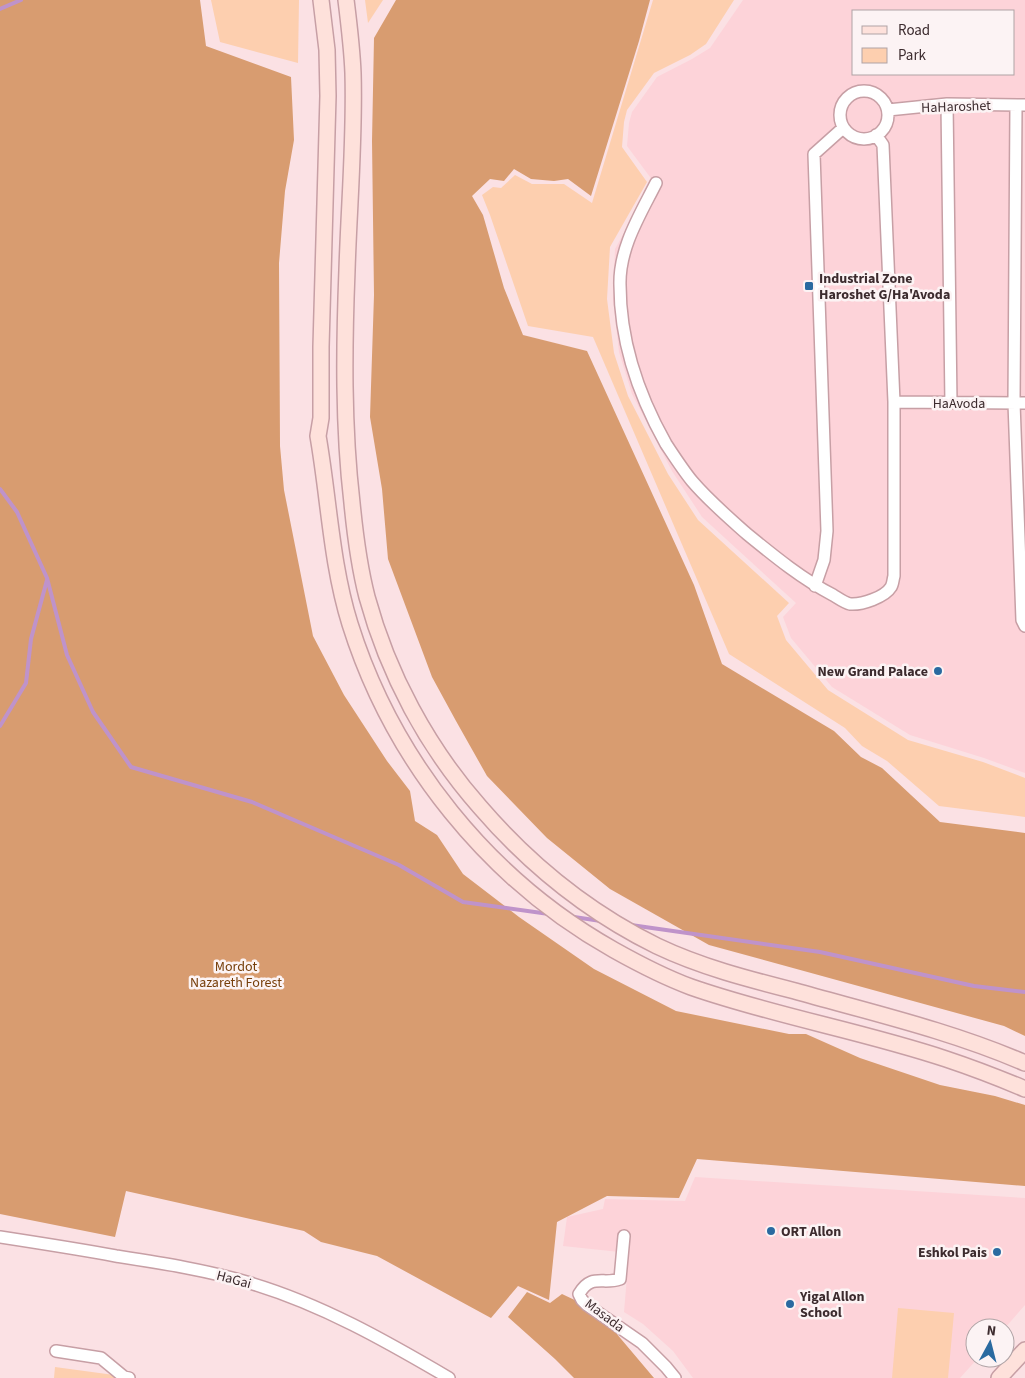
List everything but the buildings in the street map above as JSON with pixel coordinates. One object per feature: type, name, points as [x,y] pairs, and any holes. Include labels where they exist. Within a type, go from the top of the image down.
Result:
[{"type":"main road","points":[[321,0],[327,50],[328,96],[321,347],[321,418],[318,436],[324,466],[340,587],[350,623],[372,682],[410,755],[436,794],[476,841],[509,874],[565,920],[602,944],[645,968],[717,995],[945,1058],[1025,1089]]},
{"type":"main road","points":[[346,0],[353,71],[346,347],[346,417],[352,503],[363,576],[373,616],[397,679],[431,742],[456,779],[495,825],[526,856],[579,900],[656,946],[716,970],[926,1027],[976,1043],[1025,1063]]},
{"type":"main road","points":[[999,1378],[1025,1350]]},
{"type":"street","points":[[866,90],[880,96],[888,110],[886,124],[882,130],[869,138],[862,139],[848,133],[840,121],[839,114],[845,99],[850,94],[858,91],[866,90]]},
{"type":"street","name":"HaHaroshet","points":[[888,110],[947,104],[1021,105]]},
{"type":"street","points":[[947,104],[951,403]]},
{"type":"street","points":[[1021,105],[1020,403],[1022,620],[1025,626]]},
{"type":"street","points":[[815,586],[824,560],[827,531],[814,154],[843,128]]},
{"type":"street","points":[[656,183],[631,232],[622,261],[620,284],[622,321],[629,354],[643,396],[667,444],[692,481],[722,512],[766,550],[815,586],[850,604],[866,602],[880,596],[891,587],[894,576],[894,402],[883,145],[876,135]]},
{"type":"street","name":"HaAvoda","points":[[894,402],[1020,403]]},
{"type":"street","name":"Masada","points":[[624,1236],[620,1279],[590,1282],[579,1294],[588,1305],[642,1343],[675,1378]]},
{"type":"street","name":"HaGai","points":[[0,1237],[166,1263],[251,1283],[332,1314],[449,1378]]},
{"type":"street","points":[[56,1351],[101,1358],[124,1377],[129,1378]]},
{"type":"shaded area","points":[[743,0],[1025,0],[1025,773],[910,735],[832,687],[791,638],[783,617],[796,603],[702,517],[672,471],[632,394],[619,352],[613,299],[615,249],[653,181],[627,146],[629,123],[632,112],[657,77],[710,48]]},
{"type":"shaded area","points":[[695,1177],[1025,1198],[1025,1305],[1014,1318],[965,1318],[965,1368],[969,1368],[960,1378],[693,1378],[673,1351],[643,1324],[624,1312],[629,1253],[563,1246],[567,1217],[603,1209],[605,1199],[685,1201]]},
{"type":"green space","name":"Mordot Nazareth Forest","points":[[0,0],[200,0],[206,46],[291,77],[294,140],[285,191],[279,263],[280,446],[284,490],[313,636],[344,695],[387,761],[410,791],[415,821],[437,835],[463,874],[519,917],[594,969],[676,1011],[789,1034],[806,1034],[860,1058],[940,1085],[995,1096],[1025,1105],[1025,1186],[697,1159],[679,1198],[607,1196],[557,1222],[549,1300],[518,1286],[491,1318],[377,1256],[321,1242],[304,1231],[126,1191],[115,1237],[0,1214]]},
{"type":"green space","points":[[211,0],[299,0],[298,63],[220,42]]},
{"type":"green space","points":[[365,0],[383,0],[368,23]]},
{"type":"green space","points":[[396,0],[650,0],[591,196],[568,179],[554,181],[531,179],[514,169],[504,181],[490,179],[472,196],[483,215],[504,288],[523,335],[587,351],[694,585],[722,664],[834,731],[861,757],[882,768],[940,822],[1025,833],[1025,1036],[1004,1026],[709,945],[610,889],[547,838],[487,776],[432,677],[388,559],[382,489],[370,417],[374,295],[372,141],[374,38]]},
{"type":"green space","points":[[653,0],[734,0],[706,44],[690,55],[654,73],[627,110],[622,147],[647,182],[610,247],[607,299],[614,353],[628,396],[668,474],[698,520],[789,603],[777,616],[786,640],[828,690],[908,740],[983,762],[1025,778],[1025,817],[939,806],[887,761],[862,746],[845,728],[729,654],[593,337],[528,326],[482,195],[493,187],[501,188],[515,175],[532,184],[564,184],[592,203]]},
{"type":"green space","points":[[527,1292],[550,1303],[562,1294],[581,1303],[605,1320],[654,1378],[574,1378],[508,1317]]},
{"type":"green space","points":[[898,1308],[954,1313],[948,1378],[892,1378]]},
{"type":"green space","points":[[55,1367],[114,1375],[114,1378],[54,1378]]},
{"type":"waterway","points":[[0,9],[21,0]]},
{"type":"waterway","points":[[0,489],[17,512],[47,578],[67,655],[93,712],[131,767],[252,802],[399,865],[463,902],[549,914]]},
{"type":"waterway","points":[[0,726],[26,683],[31,639],[47,580]]},
{"type":"waterway","points":[[574,917],[601,921]]},
{"type":"waterway","points":[[631,925],[820,952],[974,986],[1025,992]]},
{"type":"place","name":"Industrial Zone Haroshet G/Ha'Avoda","points":[[809,286]]},
{"type":"place","name":"New Grand Palace","points":[[938,671]]},
{"type":"place","name":"ORT Allon","points":[[771,1231]]},
{"type":"place","name":"Eshkol Pais","points":[[997,1252]]},
{"type":"place","name":"Yigal Allon School","points":[[790,1304]]}]
